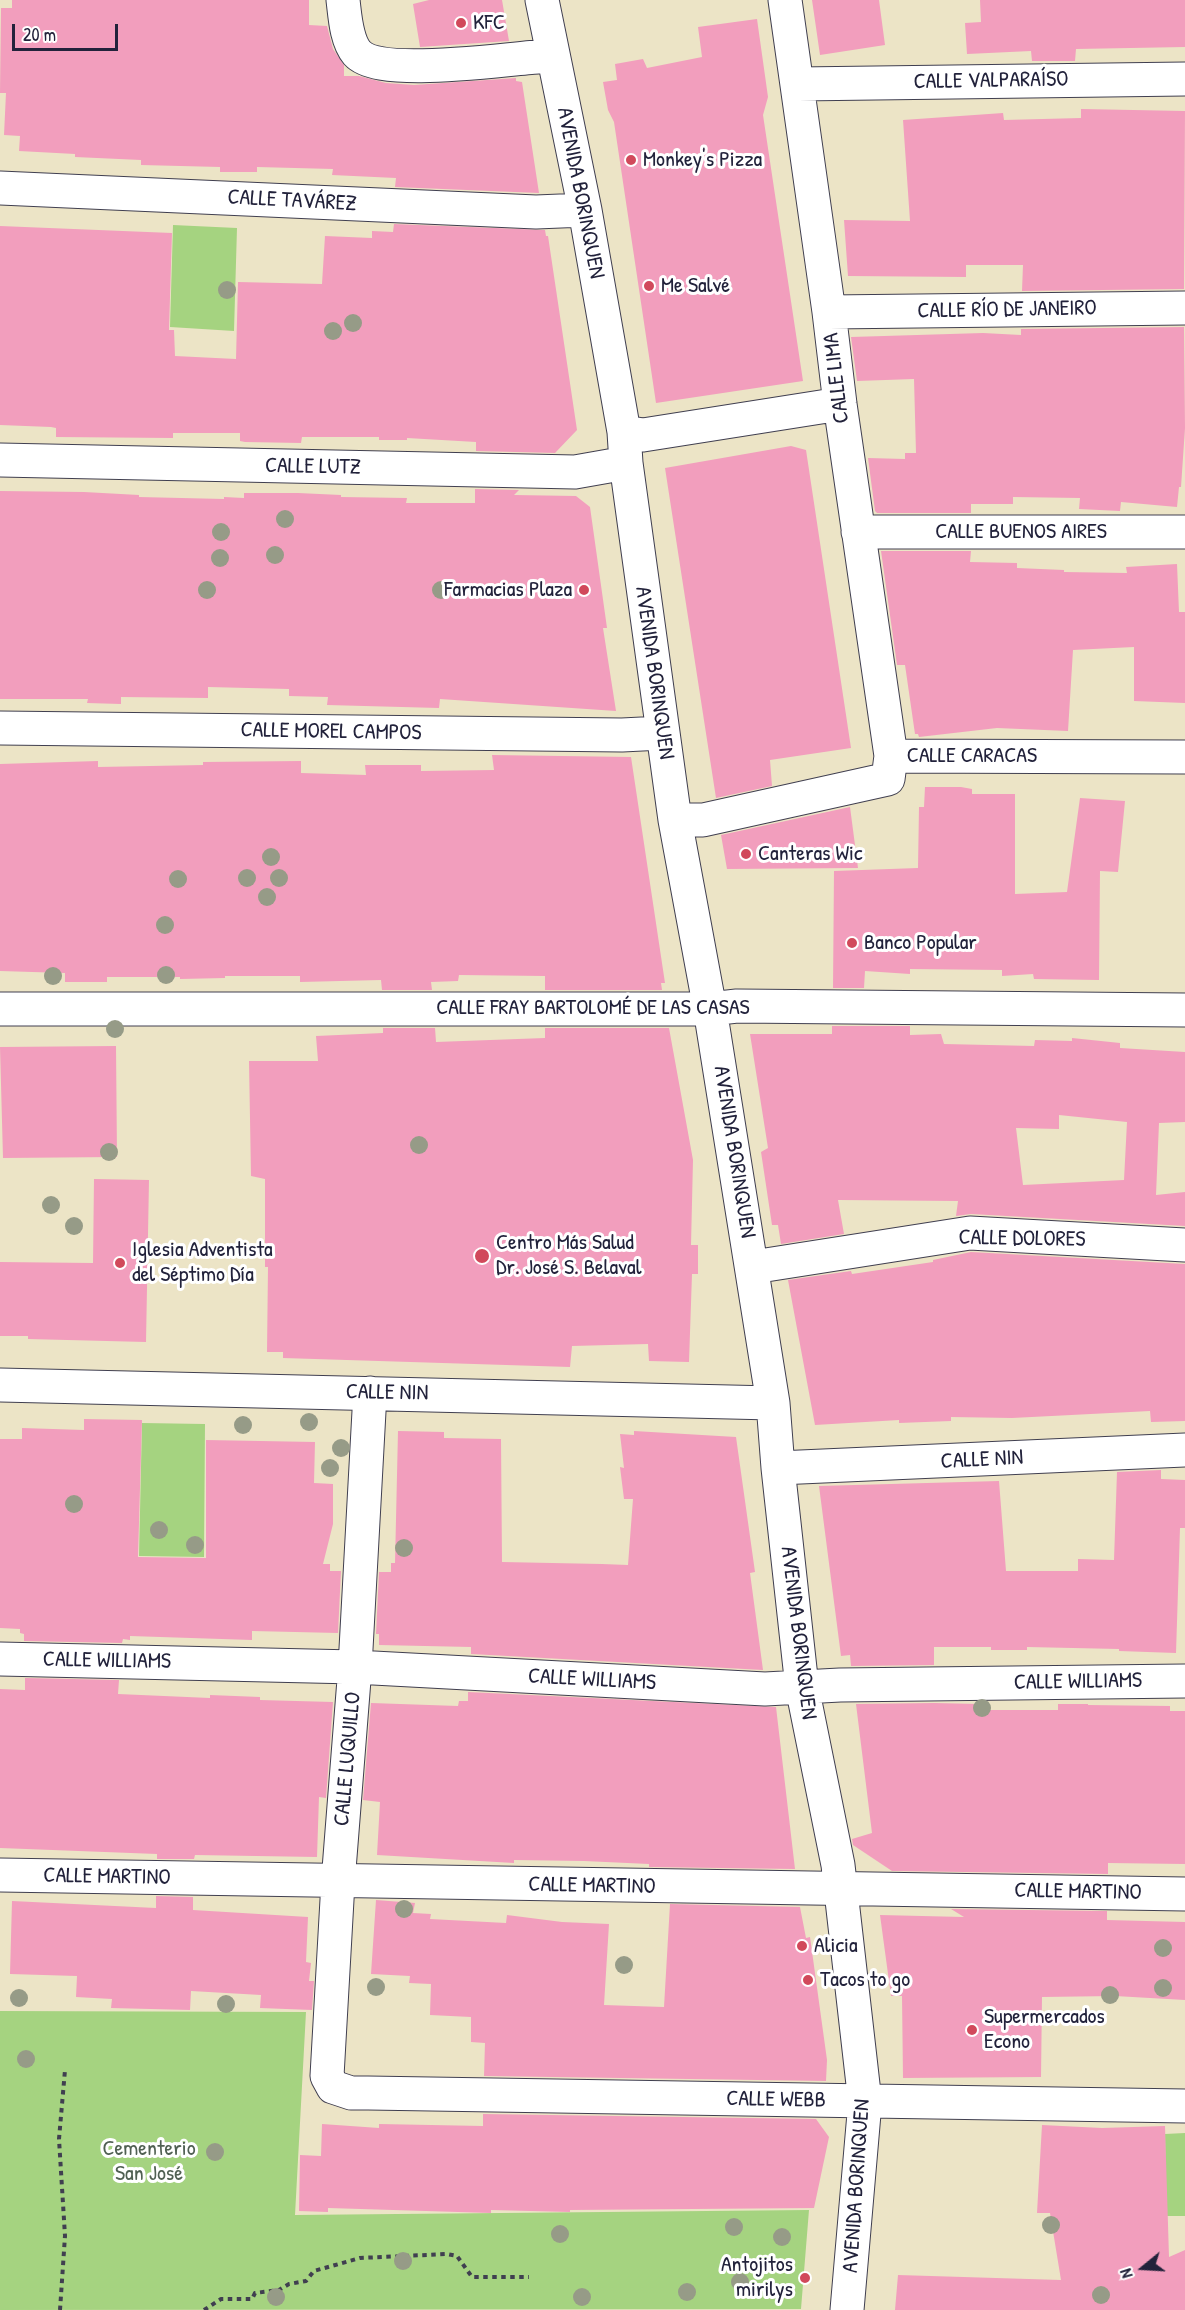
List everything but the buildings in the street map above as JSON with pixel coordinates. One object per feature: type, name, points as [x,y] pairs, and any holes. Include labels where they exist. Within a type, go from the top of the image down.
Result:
[{"type":"street","points":[[343,0],[352,47],[361,56],[377,63],[427,66],[553,54]]},
{"type":"street","name":"AVENIDA BORINQUEN","points":[[542,0],[585,210],[625,448],[675,820],[710,1009],[773,1403],[802,1687],[842,1890],[865,2102],[847,2310]]},
{"type":"street","name":"CALLE LIMA","points":[[785,0],[891,756]]},
{"type":"street","name":"CALLE VALPARAÍSO","points":[[798,84],[1185,80]]},
{"type":"street","name":"CALLE TAVÁREZ","points":[[0,188],[524,212],[585,210]]},
{"type":"street","name":"CALLE RÍO DE JANEIRO","points":[[829,312],[1185,308]]},
{"type":"street","name":"CALLE LUTZ","points":[[0,460],[575,472],[625,448],[643,435],[840,404]]},
{"type":"street","name":"CALLE BUENOS AIRES","points":[[858,532],[1185,532]]},
{"type":"street","name":"CALLE MOREL CAMPOS","points":[[0,728],[610,735],[662,733]]},
{"type":"street","name":"CALLE CARACAS","points":[[675,820],[703,819],[888,779],[891,756],[1185,757]]},
{"type":"street","name":"CALLE FRAY BARTOLOMÉ DE LAS CASAS","points":[[0,1009],[710,1009],[737,1006],[1185,1010]]},
{"type":"street","name":"CALLE DOLORES","points":[[753,1267],[969,1233],[1185,1245]]},
{"type":"street","name":"CALLE NIN","points":[[0,1385],[773,1403]]},
{"type":"street","name":"CALLE LUQUILLO","points":[[368,2093],[338,2090],[329,2082],[327,2076],[338,1882],[355,1667],[370,1393]]},
{"type":"street","name":"CALLE NIN","points":[[778,1468],[1185,1450]]},
{"type":"street","name":"CALLE WILLIAMS","points":[[0,1659],[355,1667],[765,1689],[840,1685],[1185,1681]]},
{"type":"street","name":"CALLE MARTINO","points":[[0,1875],[1185,1894]]},
{"type":"street","name":"CALLE WEBB","points":[[368,2093],[1185,2106]]},
{"type":"path","points":[[60,2310],[65,2236],[59,2139],[65,2070]]},
{"type":"path","points":[[204,2310],[221,2299],[252,2299],[255,2293],[279,2290],[289,2284],[306,2281],[314,2271],[360,2258],[447,2254],[457,2256],[472,2277],[529,2277]]},
{"type":"green space","points":[[173,225],[237,228],[234,331],[170,327]]},
{"type":"green space","points":[[142,1423],[205,1424],[204,1557],[139,1556]]},
{"type":"green space","name":"Cementerio San José","points":[[0,2011],[306,2012],[295,2215],[809,2210],[801,2309],[0,2310]]},
{"type":"green space","points":[[1185,2133],[1185,2216],[1166,2216],[1165,2134]]},
{"type":"place","name":"KFC","points":[[461,23]]},
{"type":"place","name":"Monkey's Pizza","points":[[631,160]]},
{"type":"place","name":"Me Salvé","points":[[649,286]]},
{"type":"place","name":"Farmacias Plaza","points":[[584,590]]},
{"type":"place","name":"Canteras Wic","points":[[746,854]]},
{"type":"place","name":"Banco Popular","points":[[852,943]]},
{"type":"place","name":"Centro Más Salud Dr. José S. Belaval","points":[[482,1256]]},
{"type":"place","name":"Iglesia Adventista del Séptimo Día","points":[[120,1263]]},
{"type":"place","name":"Alicia","points":[[802,1946]]},
{"type":"place","name":"Tacos to go","points":[[808,1980]]},
{"type":"place","name":"Supermercados Econo","points":[[972,2030]]},
{"type":"place","name":"Antojitos mirilys","points":[[805,2278]]}]
